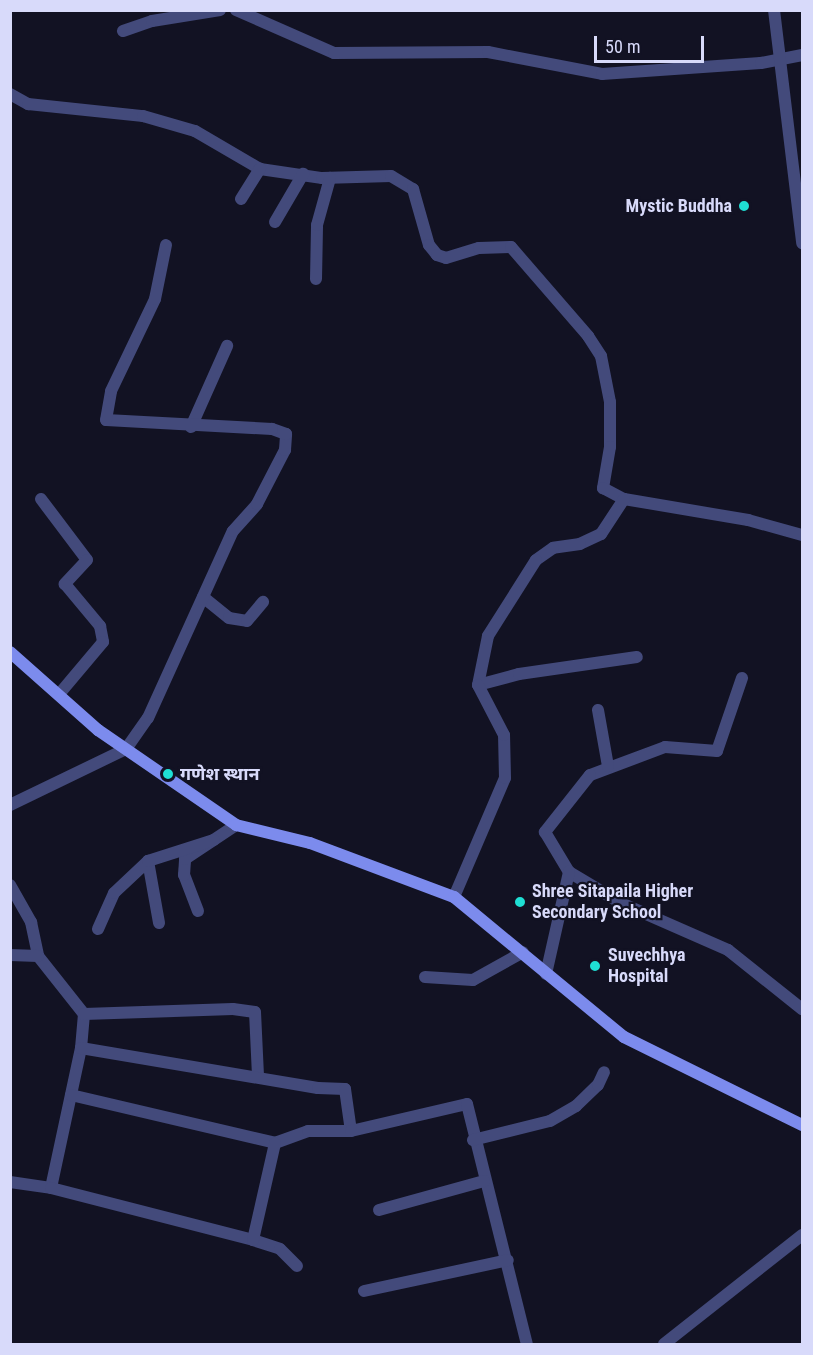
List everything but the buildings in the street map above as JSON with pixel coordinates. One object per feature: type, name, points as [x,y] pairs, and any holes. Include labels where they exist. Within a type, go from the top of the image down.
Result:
[{"type":"main road","points":[[10,652],[60,693],[98,730],[236,825],[310,843],[454,897],[624,1037],[802,1125]]},
{"type":"street","points":[[123,31],[152,21],[220,10]]},
{"type":"street","points":[[236,10],[334,53],[488,52],[602,74],[760,63],[778,57],[802,55]]},
{"type":"street","points":[[774,10],[802,243]]},
{"type":"street","points":[[10,94],[28,104],[143,116],[195,131],[260,169],[330,178],[391,176],[413,189],[429,245],[437,255],[446,258],[479,248],[511,248],[588,336],[601,356],[610,402],[610,447],[603,488],[624,499],[717,514],[802,535]]},
{"type":"street","points":[[241,199],[260,169]]},
{"type":"street","points":[[274,222],[303,174]]},
{"type":"street","points":[[316,279],[317,225],[330,178]]},
{"type":"street","points":[[10,805],[126,749],[148,718],[233,531],[267,488],[285,450],[284,432],[272,429],[191,427],[106,420],[111,391],[155,299],[166,245]]},
{"type":"street","points":[[191,427],[227,346]]},
{"type":"street","points":[[454,897],[505,778],[504,735],[478,685],[488,636],[536,560],[553,548],[580,544],[601,534],[624,499]]},
{"type":"street","points":[[41,500],[87,560],[65,584],[100,626],[103,642],[60,693]]},
{"type":"street","points":[[203,597],[228,618],[247,621],[264,602]]},
{"type":"street","points":[[478,685],[519,674],[637,657]]},
{"type":"street","points":[[742,678],[717,751],[665,747],[608,766],[590,775],[545,832],[569,872],[621,903],[728,950],[802,1010]]},
{"type":"street","points":[[598,710],[603,723],[608,766]]},
{"type":"street","points":[[198,911],[183,875],[184,859],[236,825]]},
{"type":"street","points":[[98,929],[114,893],[148,861],[214,840]]},
{"type":"street","points":[[148,861],[159,923]]},
{"type":"street","points":[[546,974],[569,872]]},
{"type":"street","points":[[10,885],[31,922],[38,956],[84,1014],[81,1048],[51,1188]]},
{"type":"street","points":[[425,977],[473,980],[523,952]]},
{"type":"street","points":[[10,955],[38,956]]},
{"type":"street","points":[[84,1014],[233,1009],[255,1012],[258,1076]]},
{"type":"street","points":[[81,1048],[258,1076],[318,1089],[345,1089],[351,1131]]},
{"type":"street","points":[[473,1140],[550,1121],[576,1106],[598,1086],[604,1072]]},
{"type":"street","points":[[72,1095],[274,1143],[308,1131],[351,1131],[467,1104],[473,1140],[508,1260],[527,1344]]},
{"type":"street","points":[[253,1240],[274,1143]]},
{"type":"street","points":[[379,1210],[484,1181]]},
{"type":"street","points":[[10,1182],[51,1188],[253,1240],[280,1249],[297,1266]]},
{"type":"street","points":[[663,1344],[802,1235]]},
{"type":"street","points":[[364,1291],[508,1260]]},
{"type":"place","name":"Mystic Buddha","points":[[744,206]]},
{"type":"place","name":"गणेश स्थान","points":[[168,774]]},
{"type":"place","name":"Shree Sitapaila Higher Secondary School","points":[[520,902]]},
{"type":"place","name":"Suvechhya Hospital","points":[[595,966]]}]
